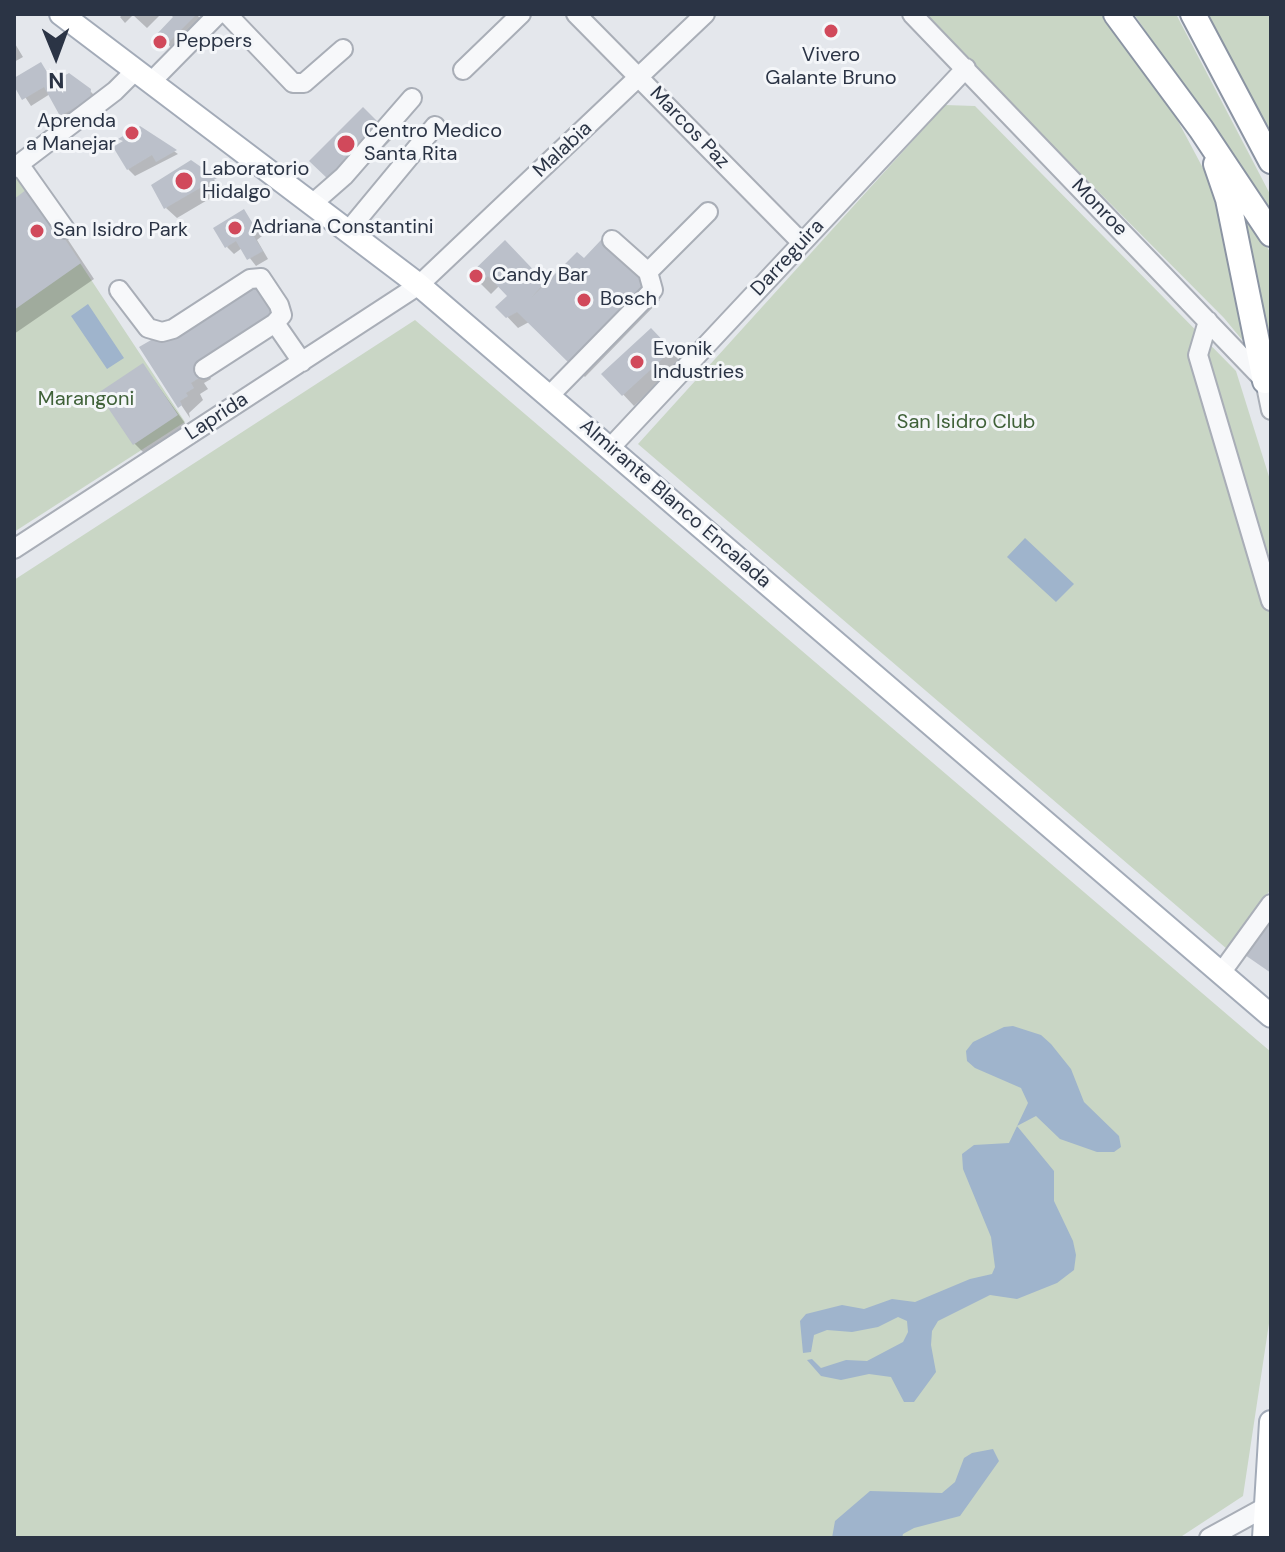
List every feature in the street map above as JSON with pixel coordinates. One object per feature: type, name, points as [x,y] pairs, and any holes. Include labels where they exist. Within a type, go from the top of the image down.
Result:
[{"type":"highway","points":[[1116,14],[1201,129],[1271,234]]},
{"type":"highway","points":[[1193,14],[1271,161]]},
{"type":"highway","points":[[1201,129],[1228,199],[1265,381]]},
{"type":"main road","name":"Almirante Blanco Encalada","points":[[61,14],[419,285],[1221,973],[1269,1010]]},
{"type":"main road","points":[[1264,1538],[1269,1503],[1271,1422]]},
{"type":"street","points":[[65,229],[17,166],[115,91],[144,76],[218,14]]},
{"type":"street","points":[[227,14],[293,83],[304,83],[343,49]]},
{"type":"street","points":[[463,70],[521,14]]},
{"type":"street","name":"Marcos Paz","points":[[576,14],[802,243]]},
{"type":"street","name":"Malabia","points":[[419,285],[705,14]]},
{"type":"street","name":"Monroe","points":[[912,14],[1265,381]]},
{"type":"street","name":"Darreguira","points":[[610,448],[966,68]]},
{"type":"street","points":[[312,204],[344,176],[412,98]]},
{"type":"street","points":[[348,231],[435,126]]},
{"type":"street","points":[[648,272],[708,212]]},
{"type":"street","points":[[550,395],[653,290],[648,272],[612,240]]},
{"type":"street","points":[[119,290],[148,328],[162,332],[173,329],[250,279],[261,278],[282,315],[275,323],[204,369]]},
{"type":"street","name":"Laprida","points":[[14,549],[419,285]]},
{"type":"street","points":[[1208,321],[1198,355],[1271,601]]},
{"type":"street","points":[[275,323],[302,362]]},
{"type":"street","points":[[1265,381],[1271,410]]},
{"type":"street","points":[[1221,973],[1271,904]]},
{"type":"street","points":[[1209,1538],[1269,1503]]},
{"type":"green space","points":[[922,14],[1109,14],[1153,74],[1213,187],[1248,347],[1224,318]]},
{"type":"green space","points":[[1134,14],[1176,14],[1271,196],[1271,224],[1218,137]]},
{"type":"green space","points":[[1199,14],[1271,14],[1271,147]]},
{"type":"green space","name":"San Isidro Club","points":[[945,105],[975,106],[1236,371],[1271,483],[1271,889],[1227,949],[638,444]]},
{"type":"green space","name":"Marangoni","points":[[14,163],[185,422],[14,532]]},
{"type":"green space","points":[[1240,200],[1271,254],[1271,381]]},
{"type":"green space","points":[[415,320],[1271,1052],[1271,1310],[1243,1496],[1179,1538],[14,1538],[14,580]]},
{"type":"water","points":[[88,304],[124,358],[107,369],[71,316]]},
{"type":"water","points":[[1025,538],[1074,584],[1056,602],[1007,557]]},
{"type":"water","points":[[1013,1026],[1041,1035],[1051,1044],[1071,1069],[1084,1102],[1119,1136],[1121,1147],[1114,1152],[1097,1152],[1060,1139],[1036,1116],[1017,1126],[1028,1103],[1021,1088],[975,1068],[967,1061],[966,1051],[973,1042],[1004,1027]]},
{"type":"water","points":[[1017,1126],[1054,1171],[1054,1201],[1073,1241],[1076,1255],[1074,1270],[1057,1283],[1017,1299],[990,1295],[938,1321],[932,1331],[931,1345],[936,1372],[914,1402],[904,1402],[891,1377],[869,1374],[841,1380],[821,1376],[807,1360],[812,1359],[821,1368],[846,1360],[867,1361],[903,1342],[908,1332],[907,1321],[898,1317],[878,1327],[852,1332],[827,1330],[814,1335],[811,1352],[803,1353],[800,1321],[806,1314],[842,1305],[864,1309],[892,1299],[915,1302],[970,1279],[992,1274],[995,1267],[991,1237],[963,1169],[962,1154],[974,1145],[1009,1143]]},
{"type":"water","points":[[993,1449],[999,1461],[960,1516],[914,1528],[903,1534],[902,1538],[832,1538],[835,1521],[870,1491],[942,1493],[955,1482],[964,1458],[972,1453]]},
{"type":"building","points":[[170,14],[197,14],[166,45],[156,35],[173,17]]},
{"type":"building","points":[[41,62],[53,82],[69,73],[91,89],[90,99],[60,116],[44,87],[22,100],[14,86],[14,78]]},
{"type":"building","name":"Centro Medico Santa Rita","points":[[363,107],[383,127],[329,180],[309,161]]},
{"type":"building","points":[[140,126],[177,150],[156,162],[152,155],[127,170],[113,147],[123,141],[118,139]]},
{"type":"building","name":"Laboratorio Hidalgo","points":[[191,160],[217,178],[164,209],[151,185]]},
{"type":"building","name":"San Isidro Park","points":[[30,187],[81,263],[14,310],[14,199]]},
{"type":"building","name":"Adriana Constantini","points":[[244,209],[256,229],[251,232],[263,251],[247,260],[236,241],[225,248],[213,228]]},
{"type":"building","name":"Bosch","points":[[505,240],[545,282],[531,298],[577,252],[584,258],[601,240],[651,288],[573,367],[517,312],[506,318],[495,307],[507,296],[488,276],[478,285],[469,275]]},
{"type":"building","points":[[255,280],[277,316],[195,372],[199,378],[191,383],[194,388],[186,393],[188,396],[180,401],[182,405],[178,408],[139,347]]},
{"type":"building","name":"Evonik Industries","points":[[651,328],[672,350],[622,396],[601,374]]},
{"type":"building","points":[[143,363],[178,415],[133,445],[98,393]]},
{"type":"building","points":[[1271,919],[1271,973],[1245,955]]},
{"type":"place","name":"Vivero Galante Bruno","points":[[831,31]]},
{"type":"place","name":"Peppers","points":[[160,42]]},
{"type":"place","name":"Aprenda a Manejar","points":[[132,133]]},
{"type":"place","name":"Centro Medico Santa Rita","points":[[346,144]]},
{"type":"place","name":"Laboratorio Hidalgo","points":[[184,181]]},
{"type":"place","name":"Adriana Constantini","points":[[235,228]]},
{"type":"place","name":"San Isidro Park","points":[[37,231]]},
{"type":"place","name":"Candy Bar","points":[[476,276]]},
{"type":"place","name":"Bosch","points":[[584,300]]},
{"type":"place","name":"Evonik Industries","points":[[637,362]]}]
